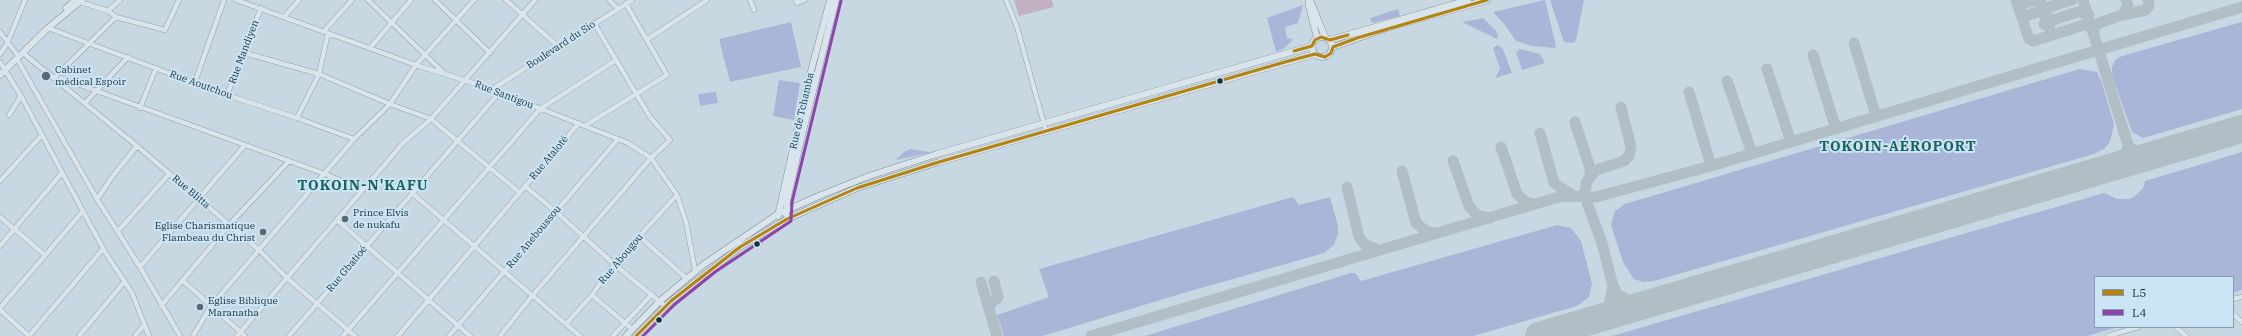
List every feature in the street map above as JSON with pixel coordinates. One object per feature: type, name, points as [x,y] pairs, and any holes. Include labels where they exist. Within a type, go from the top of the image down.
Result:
[{"type":"main road","name":"Rue de Tchamba","points":[[779,223],[778,214],[807,86],[830,0]]},
{"type":"main road","name":"Rue de Tchamba","points":[[787,219],[785,211],[802,135],[836,0]]},
{"type":"main road","points":[[626,336],[660,301],[695,270],[748,232],[778,214],[869,176],[1043,123],[1312,46],[1317,38],[1309,6],[1310,0]]},
{"type":"main road","points":[[1310,0],[1327,39],[1333,48]]},
{"type":"main road","points":[[1317,38],[1327,39],[1468,0]]},
{"type":"main road","points":[[636,336],[665,306],[692,284],[727,257],[779,223],[878,180],[1315,54],[1325,57],[1331,53],[1333,48],[1387,28],[1487,0]]},
{"type":"main road","points":[[18,56],[80,1]]},
{"type":"main road","points":[[1,69],[18,56],[80,1]]},
{"type":"main road","points":[[1312,46],[1315,54]]},
{"type":"street","points":[[0,54],[7,44],[25,0]]},
{"type":"street","points":[[108,12],[120,0]]},
{"type":"street","points":[[80,1],[116,16],[165,30],[179,0]]},
{"type":"street","points":[[195,82],[224,0]]},
{"type":"street","name":"Rue Santigou","points":[[236,0],[249,2],[284,17],[416,65],[466,80],[586,125],[618,138],[638,149],[651,158],[677,195],[686,222],[695,270]]},
{"type":"street","points":[[284,17],[299,0]]},
{"type":"street","points":[[297,118],[319,74],[326,32],[352,0]]},
{"type":"street","points":[[368,0],[444,73]]},
{"type":"street","points":[[370,48],[411,0]]},
{"type":"street","points":[[435,0],[455,21],[490,53]]},
{"type":"street","points":[[193,336],[211,306],[354,139],[390,104],[416,65],[474,0]]},
{"type":"street","points":[[506,0],[559,47]]},
{"type":"street","points":[[239,334],[404,142],[431,119],[535,0]]},
{"type":"street","points":[[609,0],[617,8]]},
{"type":"street","name":"Boulevard du Sio","points":[[491,90],[617,8],[632,0]]},
{"type":"street","points":[[648,39],[707,0]]},
{"type":"street","points":[[750,0],[754,10]]},
{"type":"street","points":[[797,1],[805,0]]},
{"type":"street","points":[[1006,0],[1017,27],[1046,132]]},
{"type":"street","points":[[586,125],[667,75],[648,39],[626,4]]},
{"type":"street","name":"Rue Mandiyen","points":[[227,95],[245,53],[261,8]]},
{"type":"street","points":[[116,16],[56,76],[64,81],[96,91],[289,161],[363,190]]},
{"type":"street","points":[[500,336],[532,296],[584,238],[651,158],[670,140],[650,117],[594,23]]},
{"type":"street","name":"Rue Aoutchou","points":[[48,28],[227,95],[354,139]]},
{"type":"street","points":[[0,32],[7,44],[18,56],[98,198],[180,336]]},
{"type":"street","points":[[245,53],[319,74],[390,104],[431,119],[459,140],[519,192]]},
{"type":"street","name":"Rue Blitta","points":[[18,56],[56,76],[259,250],[286,278],[355,336]]},
{"type":"street","points":[[86,102],[128,57]]},
{"type":"street","points":[[343,336],[540,108],[616,60]]},
{"type":"street","points":[[140,108],[156,68]]},
{"type":"street","points":[[1,69],[21,96],[61,174],[104,249],[125,281],[140,309],[144,326],[149,336]]},
{"type":"street","name":"Rue Gbatioé","points":[[289,336],[499,93]]},
{"type":"street","points":[[9,115],[21,96]]},
{"type":"street","name":"Rue Ataloté","points":[[398,336],[579,123]]},
{"type":"street","points":[[0,181],[42,136]]},
{"type":"street","name":"Rue Aneboussou","points":[[450,336],[555,210],[618,138]]},
{"type":"street","points":[[140,267],[245,145]]},
{"type":"street","points":[[98,198],[112,177],[137,146]]},
{"type":"street","points":[[161,306],[229,225],[289,161]]},
{"type":"street","points":[[0,246],[61,174]]},
{"type":"street","points":[[118,231],[169,174]]},
{"type":"street","points":[[525,186],[555,210],[584,238],[665,306]]},
{"type":"street","points":[[413,194],[504,273],[580,336]]},
{"type":"street","name":"Rue Abougou","points":[[566,324],[592,295],[614,264],[677,195]]},
{"type":"street","points":[[83,211],[0,309],[29,336],[104,249]]},
{"type":"street","points":[[0,217],[45,255]]},
{"type":"street","points":[[337,220],[470,336]]},
{"type":"street","points":[[639,236],[686,278]]},
{"type":"street","points":[[182,280],[239,334],[245,336]]},
{"type":"street","points":[[79,336],[125,281]]},
{"type":"street","points":[[613,336],[652,294]]},
{"type":"street","points":[[592,295],[632,329]]},
{"type":"street","points":[[2234,315],[2242,322]]},
{"type":"street","points":[[135,336],[144,326]]},
{"type":"street","points":[[2112,336],[2135,328]]},
{"type":"street","points":[[2177,328],[2186,336]]},
{"type":"shaded area","points":[[1014,0],[1052,0],[1054,7],[1019,16]]},
{"type":"shaded area","points":[[1545,0],[1556,46],[1555,48],[1532,46],[1516,41],[1505,25],[1493,12]]},
{"type":"shaded area","points":[[1550,0],[1584,0],[1576,40],[1573,43],[1564,42]]},
{"type":"shaded area","points":[[1303,5],[1298,23],[1285,27],[1287,39],[1291,38],[1292,41],[1283,49],[1276,52],[1267,18]]},
{"type":"shaded area","points":[[1398,9],[1400,16],[1372,23],[1370,18]]},
{"type":"shaded area","points":[[1483,18],[1496,31],[1498,35],[1497,39],[1462,22]]},
{"type":"shaded area","points":[[791,22],[801,67],[730,82],[719,39]]},
{"type":"shaded area","points":[[2242,22],[2242,109],[2143,138],[2132,132],[2112,75],[2112,67],[2115,60],[2122,56]]},
{"type":"shaded area","points":[[1498,45],[1503,49],[1512,73],[1495,78],[1500,69],[1493,48]]},
{"type":"shaded area","points":[[1520,49],[1540,54],[1545,63],[1522,70],[1516,52]]},
{"type":"shaded area","points":[[2080,69],[2097,72],[2102,83],[2114,124],[2110,142],[2104,149],[2094,154],[1654,281],[1643,282],[1634,279],[1623,262],[1611,225],[1615,211],[1625,204]]},
{"type":"shaded area","points":[[779,80],[800,83],[794,120],[773,116]]},
{"type":"shaded area","points":[[716,92],[718,103],[700,106],[698,94]]},
{"type":"shaded area","points":[[910,149],[929,153],[896,160],[904,152]]},
{"type":"shaded area","points":[[2242,152],[2242,290],[2234,293],[2234,276],[2094,276],[2094,328],[2115,328],[2087,336],[1612,336],[2104,193],[2117,199],[2129,199],[2134,197],[2143,188],[2145,181]]},
{"type":"shaded area","points":[[1293,197],[1299,205],[1330,197],[1338,226],[1338,234],[1334,245],[1324,253],[1180,294],[1043,336],[1004,336],[997,315],[1049,297],[1039,269]]},
{"type":"shaded area","points":[[1557,225],[1571,228],[1581,241],[1592,284],[1589,297],[1577,306],[1473,336],[1145,336],[1351,273],[1355,273],[1361,281]]},
{"type":"taxiway","points":[[2016,0],[2029,39],[2033,41],[2084,25],[2090,27],[2094,33],[2094,27],[2099,23],[2122,15],[2146,10],[2149,6],[2148,0]]},
{"type":"taxiway","points":[[2019,11],[2022,4],[2036,0],[2041,2]]},
{"type":"taxiway","points":[[2040,0],[2050,30]]},
{"type":"taxiway","points":[[2045,15],[2049,7],[2072,0]]},
{"type":"taxiway","points":[[2083,0],[2128,145]]},
{"type":"taxiway","points":[[2122,15],[2128,6],[2126,0]]},
{"type":"taxiway","points":[[1091,336],[1562,196],[1596,197],[1711,166],[2242,7]]},
{"type":"taxiway","points":[[2023,20],[2026,16],[2040,11],[2045,15]]},
{"type":"taxiway","points":[[2044,24],[2048,26],[2053,20],[2078,12],[2089,15]]},
{"type":"taxiway","points":[[1854,43],[1876,116]]},
{"type":"taxiway","points":[[1813,55],[1836,129]]},
{"type":"taxiway","points":[[1767,69],[1791,142]]},
{"type":"taxiway","points":[[1727,81],[1752,153]]},
{"type":"taxiway","points":[[1689,92],[1711,166]]},
{"type":"taxiway","points":[[1621,107],[1631,147],[1629,156],[1624,161],[1596,170],[1587,181],[1584,194],[1602,243],[1613,286],[1617,294],[1632,303],[1649,304]]},
{"type":"taxiway","points":[[1575,122],[1590,168],[1590,175]]},
{"type":"taxiway","points":[[1540,133],[1554,183],[1572,195]]},
{"type":"taxiway","points":[[2115,167],[2125,160],[2128,145],[2139,156],[2147,157]]},
{"type":"taxiway","points":[[1501,147],[1517,194],[1526,202],[1535,204]]},
{"type":"taxiway","points":[[1453,161],[1469,206],[1477,215],[1490,218]]},
{"type":"taxiway","points":[[1402,171],[1416,223],[1427,232],[1436,233]]},
{"type":"taxiway","points":[[1347,187],[1359,237],[1365,245],[1379,250]]},
{"type":"taxiway","points":[[989,309],[990,304],[998,297],[994,281]]},
{"type":"taxiway","points":[[981,282],[997,336]]},
{"type":"taxiway","points":[[1591,321],[1602,314],[1609,305],[1613,286]]},
{"type":"runway","points":[[1539,336],[2242,129]]},
{"type":"transit line","name":"L5","points":[[636,336],[671,301],[740,247],[787,219],[857,188],[939,162],[1285,62],[1315,54],[1325,57],[1331,53],[1333,47],[1357,38],[1487,0]]},
{"type":"transit line","name":"L4","points":[[643,336],[674,305],[715,272],[791,221],[792,202],[841,1]]},
{"type":"transit line","name":"L5","points":[[1294,51],[1312,46],[1315,40],[1321,37],[1330,40],[1348,35]]},
{"type":"place","name":"Cabinet médical Espoir","points":[[46,76]]},
{"type":"place","name":"Prince Elvis de nukafu","points":[[345,219]]},
{"type":"place","name":"Eglise Charismatique Flambeau du Christ","points":[[263,232]]},
{"type":"place","name":"Eglise Biblique Maranatha","points":[[200,307]]},
{"type":"district","name":"TOKOIN-AÉROPORT","points":[[1898,147]]},
{"type":"district","name":"TOKOIN-N'KAFU","points":[[363,186]]}]
